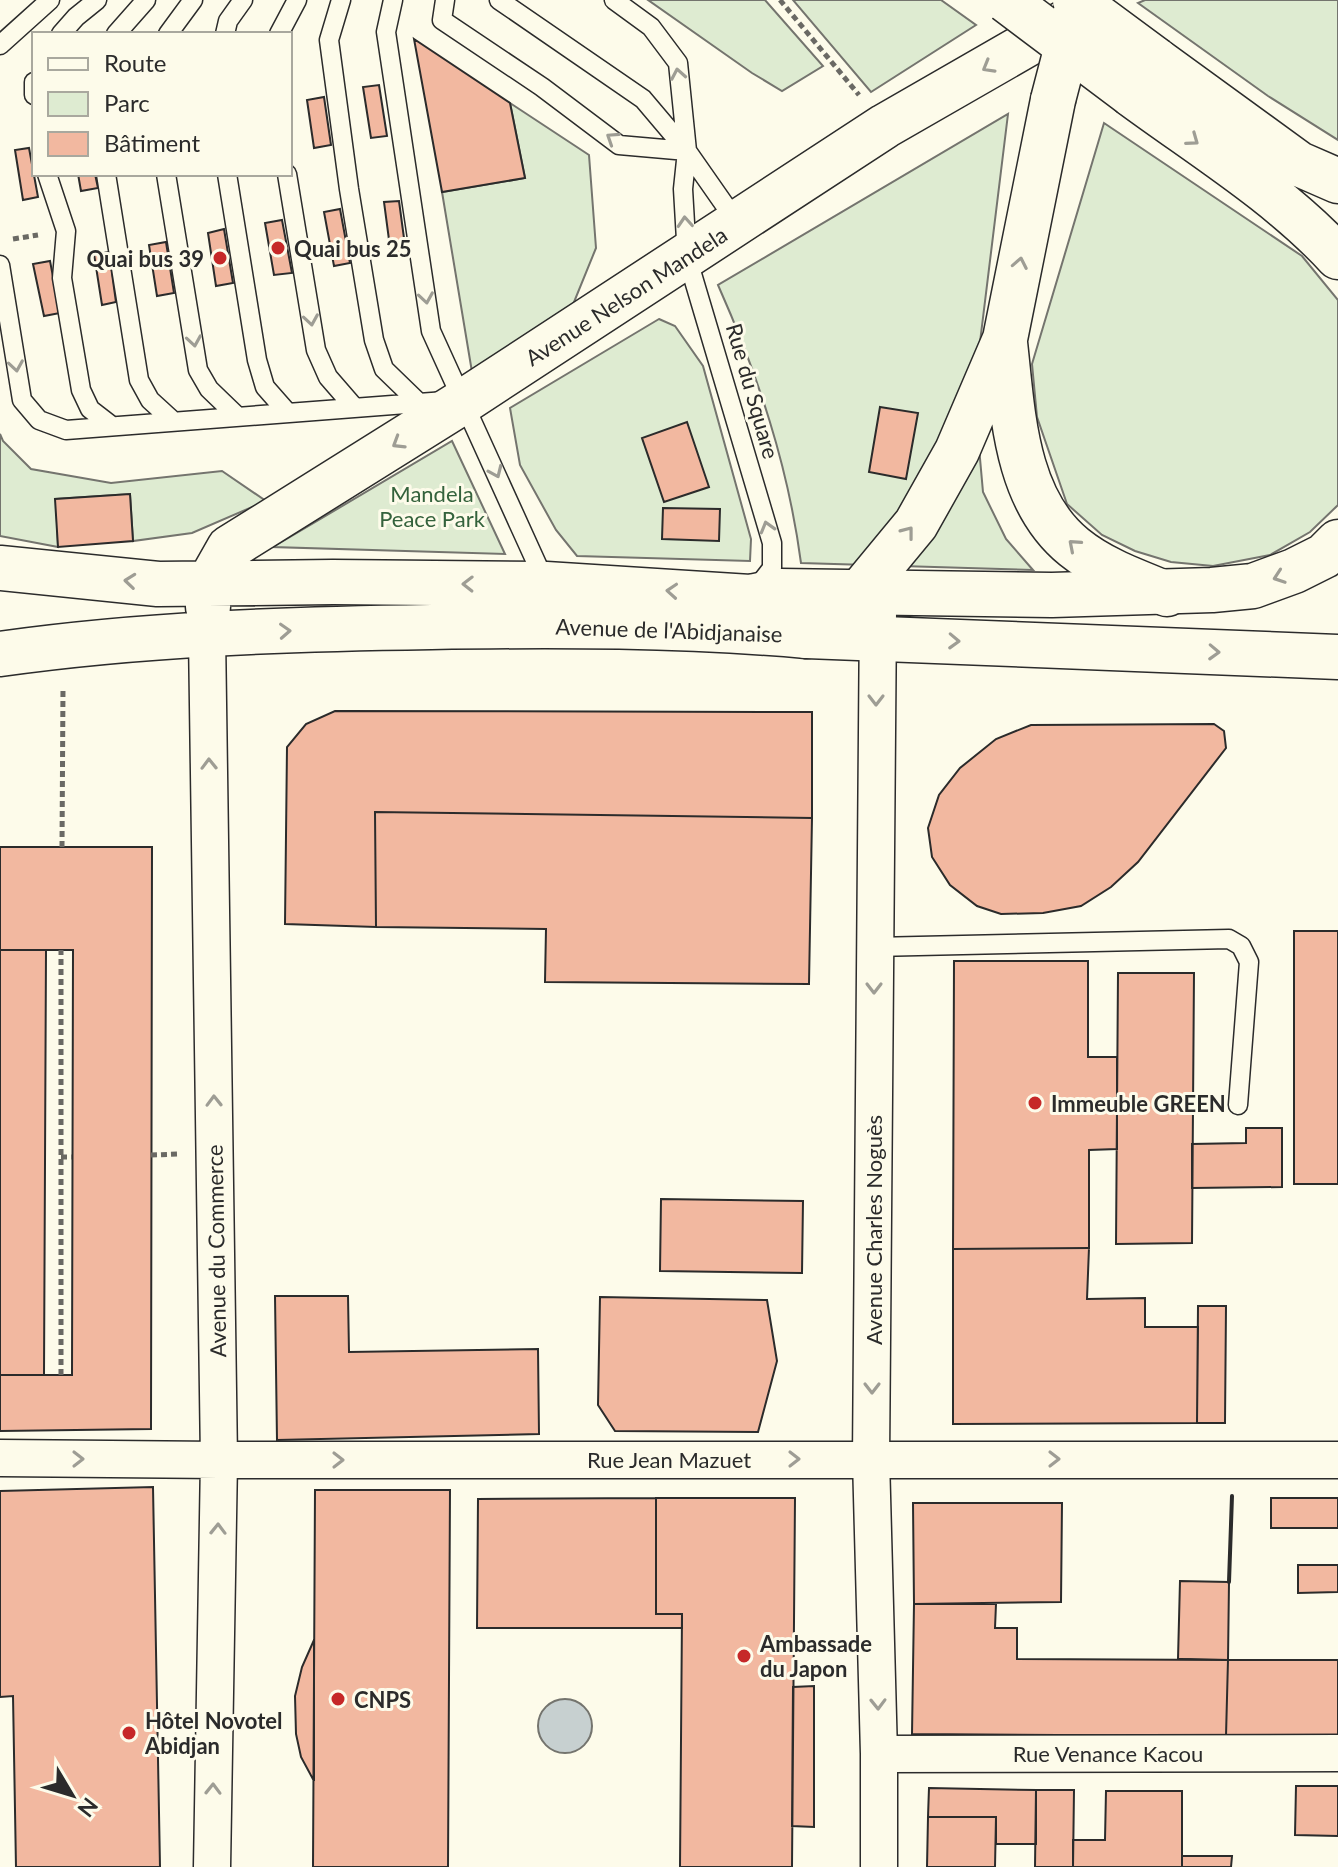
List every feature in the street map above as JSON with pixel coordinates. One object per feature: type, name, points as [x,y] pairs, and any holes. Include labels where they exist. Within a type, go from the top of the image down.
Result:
[{"type":"main road","points":[[1006,0],[1299,164],[1338,181]]},
{"type":"main road","points":[[1077,0],[1143,77],[1266,193],[1321,238],[1338,257]]},
{"type":"main road","points":[[807,636],[869,593],[916,524],[957,451],[1005,339],[1053,100],[1077,0]]},
{"type":"main road","name":"Avenue Nelson Mandela","points":[[207,635],[208,585],[229,548],[464,401],[885,126],[1104,0]]},
{"type":"main road","points":[[1005,339],[1020,452],[1031,488],[1048,518],[1072,546],[1103,566],[1167,594]]},
{"type":"main road","name":"Avenue de l'Abidjanaise","points":[[739,615],[780,591],[1167,594],[1253,586],[1324,556],[1338,542]]},
{"type":"main road","name":"Avenue de l'Abidjanaise","points":[[0,568],[158,584],[333,582],[546,605],[739,615],[807,636],[1338,657]]},
{"type":"main road","name":"Avenue de l'Abidjanaise","points":[[0,654],[63,645],[334,628],[546,605]]},
{"type":"street","name":"Avenue Charles Noguès","points":[[869,593],[876,638],[871,1459],[879,1867]]},
{"type":"street","name":"Avenue du Commerce","points":[[207,635],[219,1460],[212,1867]]},
{"type":"street","name":"Rue Jean Mazuet","points":[[0,1458],[1338,1460]]},
{"type":"street","name":"Rue Venance Kacou","points":[[879,1754],[1338,1753]]},
{"type":"lane","points":[[0,45],[50,0]]},
{"type":"lane","points":[[63,32],[97,0]]},
{"type":"lane","points":[[118,32],[146,0]]},
{"type":"lane","points":[[169,32],[193,0]]},
{"type":"lane","points":[[225,32],[228,21],[243,0]]},
{"type":"lane","points":[[280,32],[297,0]]},
{"type":"lane","points":[[341,0],[329,40],[374,340],[384,369],[417,401]]},
{"type":"lane","points":[[393,0],[386,32],[431,331],[464,401],[546,605]]},
{"type":"lane","points":[[445,0],[442,20],[542,87],[619,145],[687,151]]},
{"type":"lane","points":[[499,0],[643,99],[687,151],[738,224]]},
{"type":"lane","name":"Rue du Square","points":[[614,0],[651,27],[678,63],[687,151],[683,189],[687,257],[772,543],[772,568],[739,615]]},
{"type":"lane","points":[[48,176],[66,231],[62,278],[81,390],[90,409],[112,426]]},
{"type":"lane","points":[[106,176],[139,380],[150,400],[173,421]]},
{"type":"lane","points":[[166,176],[198,370],[209,389],[237,416]]},
{"type":"lane","points":[[227,176],[257,360],[265,387],[287,412]]},
{"type":"lane","points":[[287,176],[316,350],[328,377],[354,407]]},
{"type":"lane","points":[[0,265],[22,400],[39,420],[66,430],[417,401],[464,401]]},
{"type":"lane","points":[[874,947],[1229,939],[1241,946],[1249,962],[1238,1105]]},
{"type":"path","points":[[780,0],[885,126]]},
{"type":"path","points":[[62,847],[63,645]]},
{"type":"path","points":[[61,950],[61,1375]]},
{"type":"path","points":[[61,1157],[72,1157]]},
{"type":"green space","points":[[648,0],[765,0],[823,66],[782,91]]},
{"type":"green space","points":[[793,0],[941,0],[976,25],[871,92]]},
{"type":"green space","points":[[1145,0],[1338,0],[1338,140],[1268,96],[1138,3]]},
{"type":"green space","points":[[510,103],[589,155],[596,248],[572,307],[472,372],[442,192],[525,178]]},
{"type":"green space","points":[[1008,114],[974,391],[983,492],[1006,539],[1033,570],[801,563],[788,491],[770,421],[718,285]]},
{"type":"green space","points":[[1104,123],[1302,256],[1338,300],[1338,505],[1310,532],[1270,555],[1213,566],[1171,562],[1135,551],[1102,535],[1067,504],[1037,417],[1032,364]]},
{"type":"green space","points":[[659,319],[675,326],[703,366],[751,539],[750,561],[577,556],[556,530],[520,465],[510,408]]},
{"type":"green space","points":[[0,434],[31,469],[111,483],[222,471],[266,501],[192,533],[133,541],[130,494],[56,499],[58,547],[0,536]]},
{"type":"green space","name":"Mandela Peace Park","points":[[452,441],[505,554],[273,547]]},
{"type":"shaded area","points":[[565,1699],[576,1701],[584,1707],[590,1715],[590,1737],[584,1745],[576,1751],[565,1753],[554,1751],[546,1745],[540,1737],[538,1726],[540,1715],[546,1707],[554,1701]]},
{"type":"building","points":[[414,39],[510,103],[525,178],[442,192]]},
{"type":"building","points":[[379,85],[387,136],[371,138],[363,87]]},
{"type":"building","points":[[324,97],[331,145],[314,148],[307,100]]},
{"type":"building","points":[[29,148],[38,197],[23,200],[15,150]]},
{"type":"building","points":[[78,176],[95,176],[98,188],[81,191]]},
{"type":"building","points":[[399,201],[406,253],[391,255],[384,202]]},
{"type":"building","points":[[340,209],[350,263],[334,266],[324,212]]},
{"type":"building","name":"Quai bus 25","points":[[282,220],[292,273],[274,275],[265,223]]},
{"type":"building","name":"Quai bus 39","points":[[224,229],[233,283],[216,286],[208,233]]},
{"type":"building","points":[[166,242],[174,293],[157,296],[149,245]]},
{"type":"building","points":[[109,252],[116,302],[102,305],[94,254]]},
{"type":"building","points":[[50,261],[60,313],[44,316],[33,264]]},
{"type":"building","points":[[880,407],[918,413],[906,479],[869,472]]},
{"type":"building","points":[[687,422],[709,487],[664,502],[642,438]]},
{"type":"building","points":[[130,494],[133,541],[58,547],[55,499]]},
{"type":"building","points":[[663,508],[720,509],[719,541],[662,539]]},
{"type":"building","points":[[335,711],[812,712],[812,818],[375,812],[376,927],[285,924],[287,747],[306,724]]},
{"type":"building","points":[[1214,724],[1224,731],[1226,748],[1138,862],[1111,887],[1081,906],[1043,913],[1001,914],[977,906],[950,885],[932,857],[928,828],[939,795],[960,768],[996,739],[1031,725]]},
{"type":"building","points":[[375,812],[812,818],[809,984],[545,982],[546,929],[376,927]]},
{"type":"building","points":[[0,847],[152,847],[151,1429],[0,1431],[0,1375],[72,1375],[73,950],[0,950]]},
{"type":"building","points":[[1294,931],[1338,931],[1338,1184],[1294,1184]]},
{"type":"building","points":[[0,950],[46,950],[44,1375],[0,1375]]},
{"type":"building","name":"Immeuble GREEN","points":[[954,961],[1088,961],[1088,1057],[1117,1057],[1117,1149],[1089,1150],[1089,1248],[953,1249]]},
{"type":"building","points":[[1118,973],[1194,973],[1192,1243],[1116,1244]]},
{"type":"building","points":[[1246,1128],[1282,1128],[1282,1187],[1192,1188],[1192,1144],[1246,1143]]},
{"type":"building","points":[[661,1199],[803,1201],[802,1273],[660,1271]]},
{"type":"building","points":[[1089,1248],[1087,1299],[1145,1298],[1145,1327],[1198,1327],[1197,1423],[953,1424],[953,1249]]},
{"type":"building","points":[[275,1296],[348,1296],[349,1352],[538,1349],[539,1434],[277,1440]]},
{"type":"building","points":[[600,1297],[767,1300],[777,1361],[758,1432],[615,1431],[598,1405]]},
{"type":"building","points":[[1198,1306],[1226,1306],[1225,1423],[1197,1423]]},
{"type":"building","points":[[153,1487],[160,1867],[16,1867],[13,1696],[0,1697],[0,1491]]},
{"type":"building","points":[[315,1490],[450,1490],[448,1867],[313,1867]]},
{"type":"building","points":[[656,1498],[795,1498],[792,1867],[680,1867],[682,1614],[656,1614]]},
{"type":"building","points":[[656,1498],[656,1614],[682,1614],[682,1628],[477,1628],[478,1499]]},
{"type":"building","points":[[1271,1498],[1338,1498],[1338,1528],[1271,1528]]},
{"type":"building","points":[[913,1503],[1062,1503],[1061,1602],[914,1604]]},
{"type":"building","points":[[1298,1565],[1338,1565],[1338,1592],[1298,1593]]},
{"type":"building","points":[[1180,1581],[1229,1582],[1228,1660],[1178,1659]]},
{"type":"building","points":[[914,1604],[996,1604],[995,1628],[1017,1628],[1017,1659],[1228,1660],[1226,1736],[912,1734]]},
{"type":"building","points":[[314,1640],[314,1781],[301,1757],[296,1734],[295,1696],[302,1667]]},
{"type":"building","points":[[1228,1660],[1338,1660],[1338,1738],[1226,1736]]},
{"type":"building","points":[[814,1686],[814,1827],[792,1826],[793,1687]]},
{"type":"building","points":[[1296,1786],[1338,1786],[1338,1836],[1295,1835]]},
{"type":"building","points":[[929,1788],[1036,1790],[1036,1844],[996,1844],[996,1817],[928,1817]]},
{"type":"building","points":[[1036,1790],[1074,1790],[1073,1867],[1035,1867]]},
{"type":"building","points":[[1106,1791],[1182,1791],[1182,1867],[1073,1867],[1073,1840],[1105,1840]]},
{"type":"building","points":[[928,1817],[996,1817],[995,1867],[927,1867]]},
{"type":"building","points":[[1182,1856],[1232,1856],[1231,1867],[1182,1867]]},
{"type":"wall","points":[[1229,1582],[1232,1496]]},
{"type":"place","name":"Quai bus 25","points":[[278,248]]},
{"type":"place","name":"Quai bus 39","points":[[220,258]]},
{"type":"place","name":"Immeuble GREEN","points":[[1035,1103]]},
{"type":"place","name":"Ambassade du Japon","points":[[744,1656]]},
{"type":"place","name":"CNPS","points":[[338,1699]]},
{"type":"place","name":"Hôtel Novotel Abidjan","points":[[129,1733]]}]
